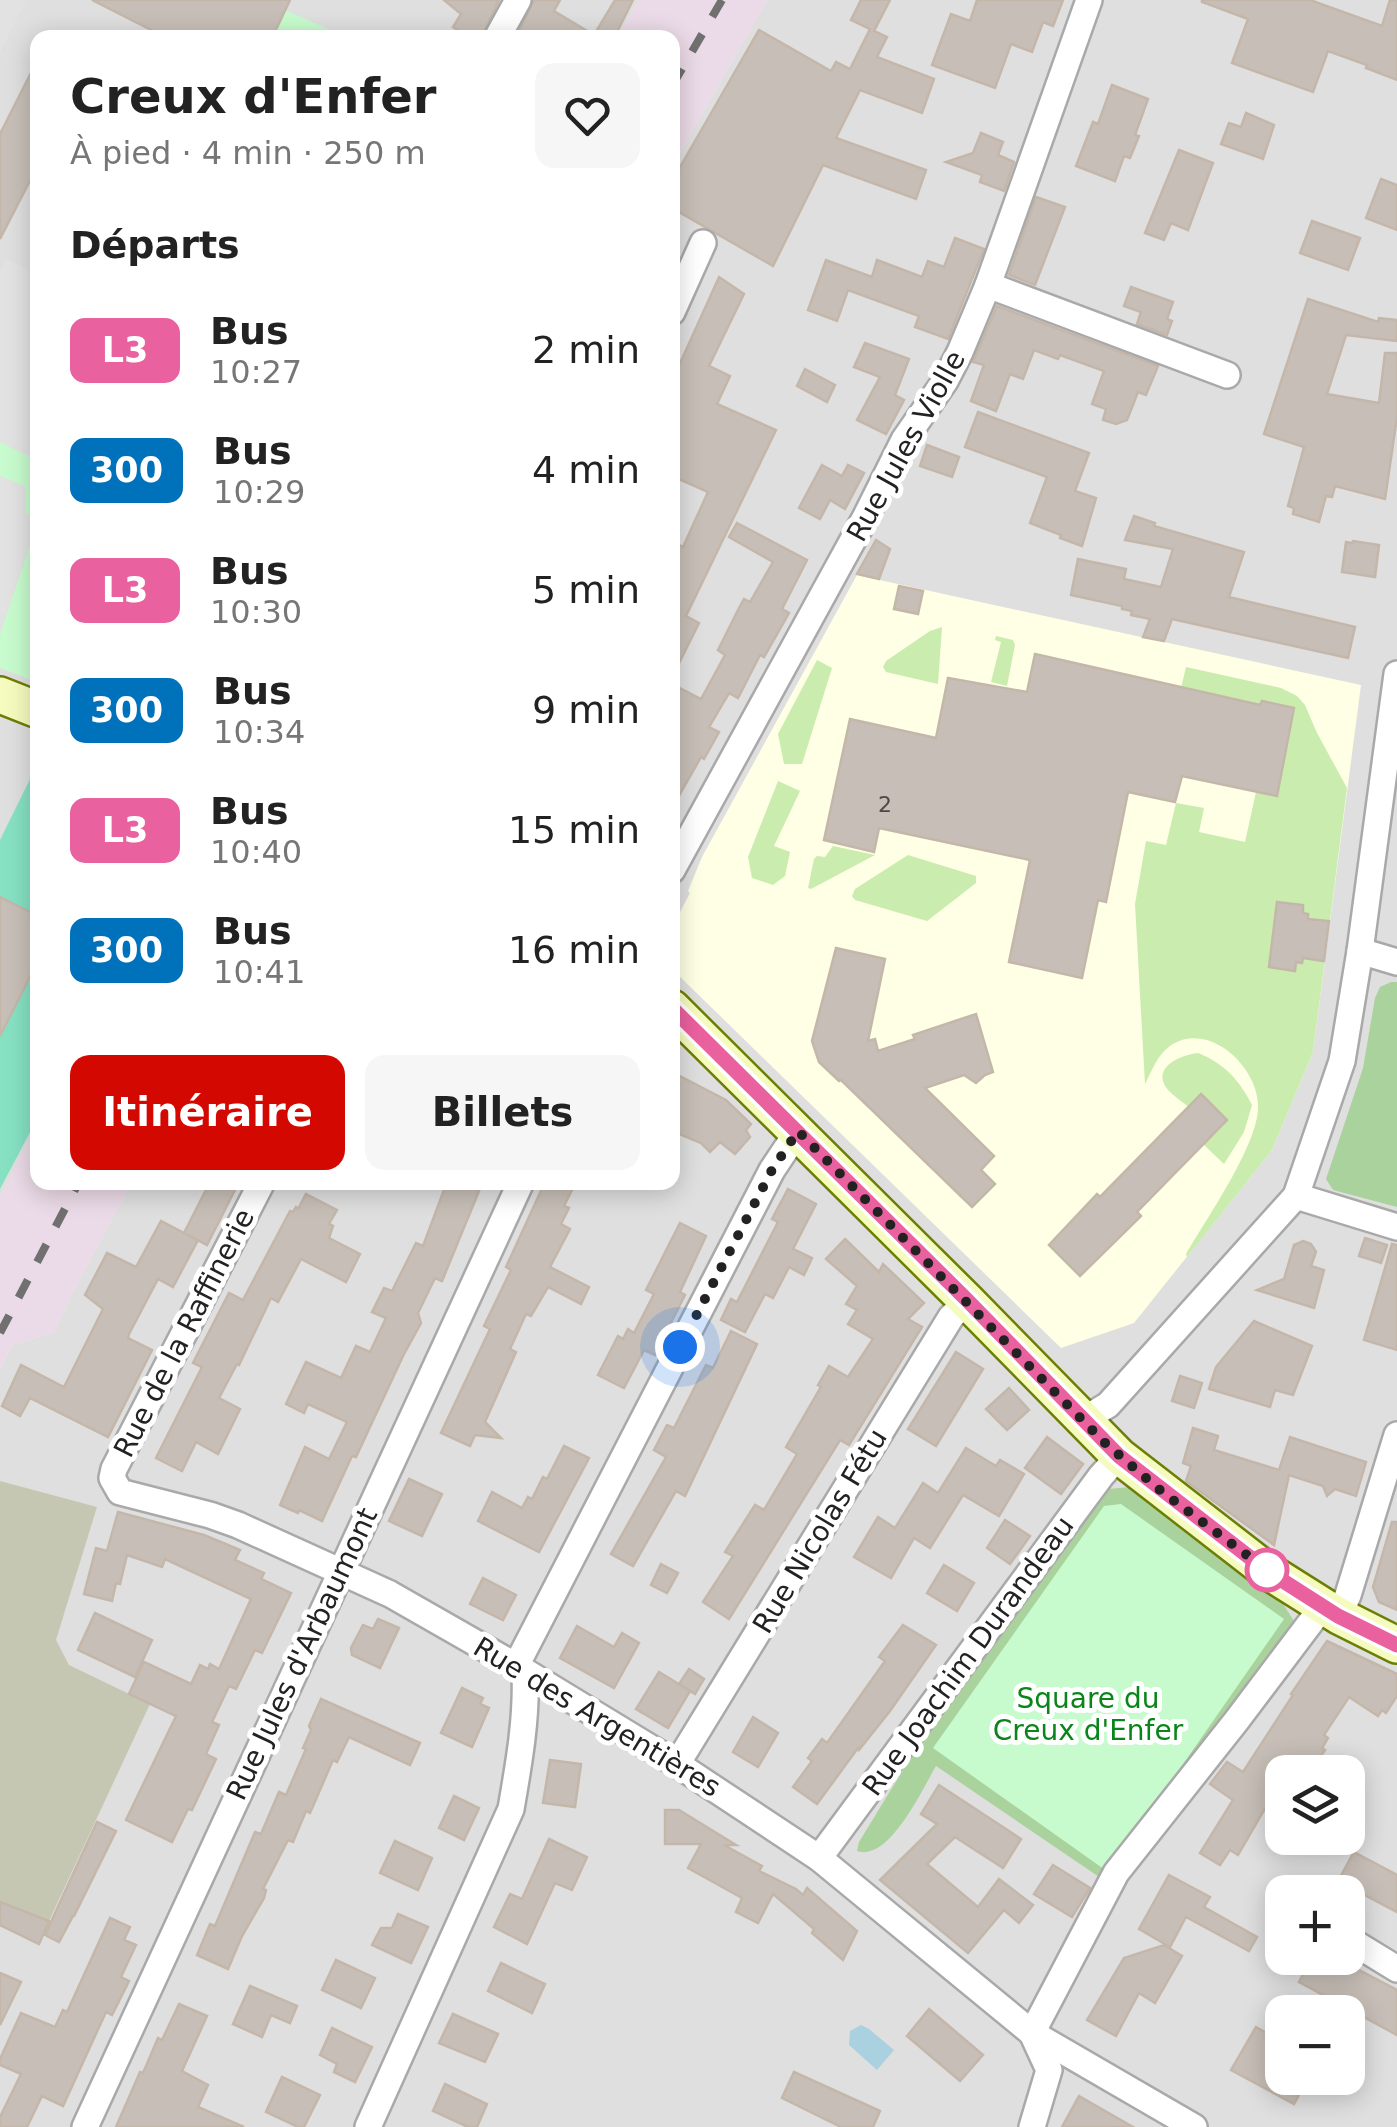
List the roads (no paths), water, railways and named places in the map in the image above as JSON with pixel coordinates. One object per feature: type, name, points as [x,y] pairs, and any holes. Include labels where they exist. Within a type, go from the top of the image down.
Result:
[{"type":"main road","points":[[0,695],[30,707]]},
{"type":"main road","points":[[680,1016],[1119,1456],[1266,1570],[1330,1611],[1397,1645]]},
{"type":"street","points":[[501,30],[518,0]]},
{"type":"street","name":"Rue Jules Violle","points":[[680,855],[904,440],[960,352],[988,285],[1090,0]]},
{"type":"street","points":[[680,294],[703,243]]},
{"type":"street","points":[[988,285],[1227,375]]},
{"type":"street","points":[[1083,1420],[1108,1405],[1296,1196],[1342,1061],[1396,683]]},
{"type":"street","points":[[1360,951],[1397,962]]},
{"type":"street","points":[[368,2127],[511,1809],[526,1697],[520,1669],[772,1170],[798,1131]]},
{"type":"street","name":"Rue de la Raffinerie","points":[[114,1485],[114,1470],[258,1190]]},
{"type":"street","name":"Rue Jules d'Arbaumont","points":[[85,2127],[517,1190]]},
{"type":"street","points":[[1296,1196],[1397,1228]]},
{"type":"street","name":"Rue Nicolas Fétu","points":[[677,1764],[955,1310],[967,1300]]},
{"type":"street","points":[[1032,2127],[1049,2070],[1032,2034],[1116,1873],[1248,1706],[1330,1611],[1346,1602],[1397,1434]]},
{"type":"street","name":"Rue Joachim Durandeau","points":[[819,1858],[1119,1456]]},
{"type":"street","name":"Rue des Argentières","points":[[114,1485],[120,1492],[238,1525],[340,1571],[430,1616],[520,1669],[677,1764],[819,1858],[1032,2034],[1194,2127]]},
{"type":"street","points":[[1365,1950],[1397,1970]]},
{"type":"water","points":[[861,2025],[894,2050],[877,2070],[849,2045],[850,2031]]},
{"type":"railway","points":[[680,72],[722,0]]},
{"type":"railway","points":[[0,1333],[75,1190]]},
{"type":"park label","name":"Square du Creux d'Enfer","points":[[1088,1714]]}]
